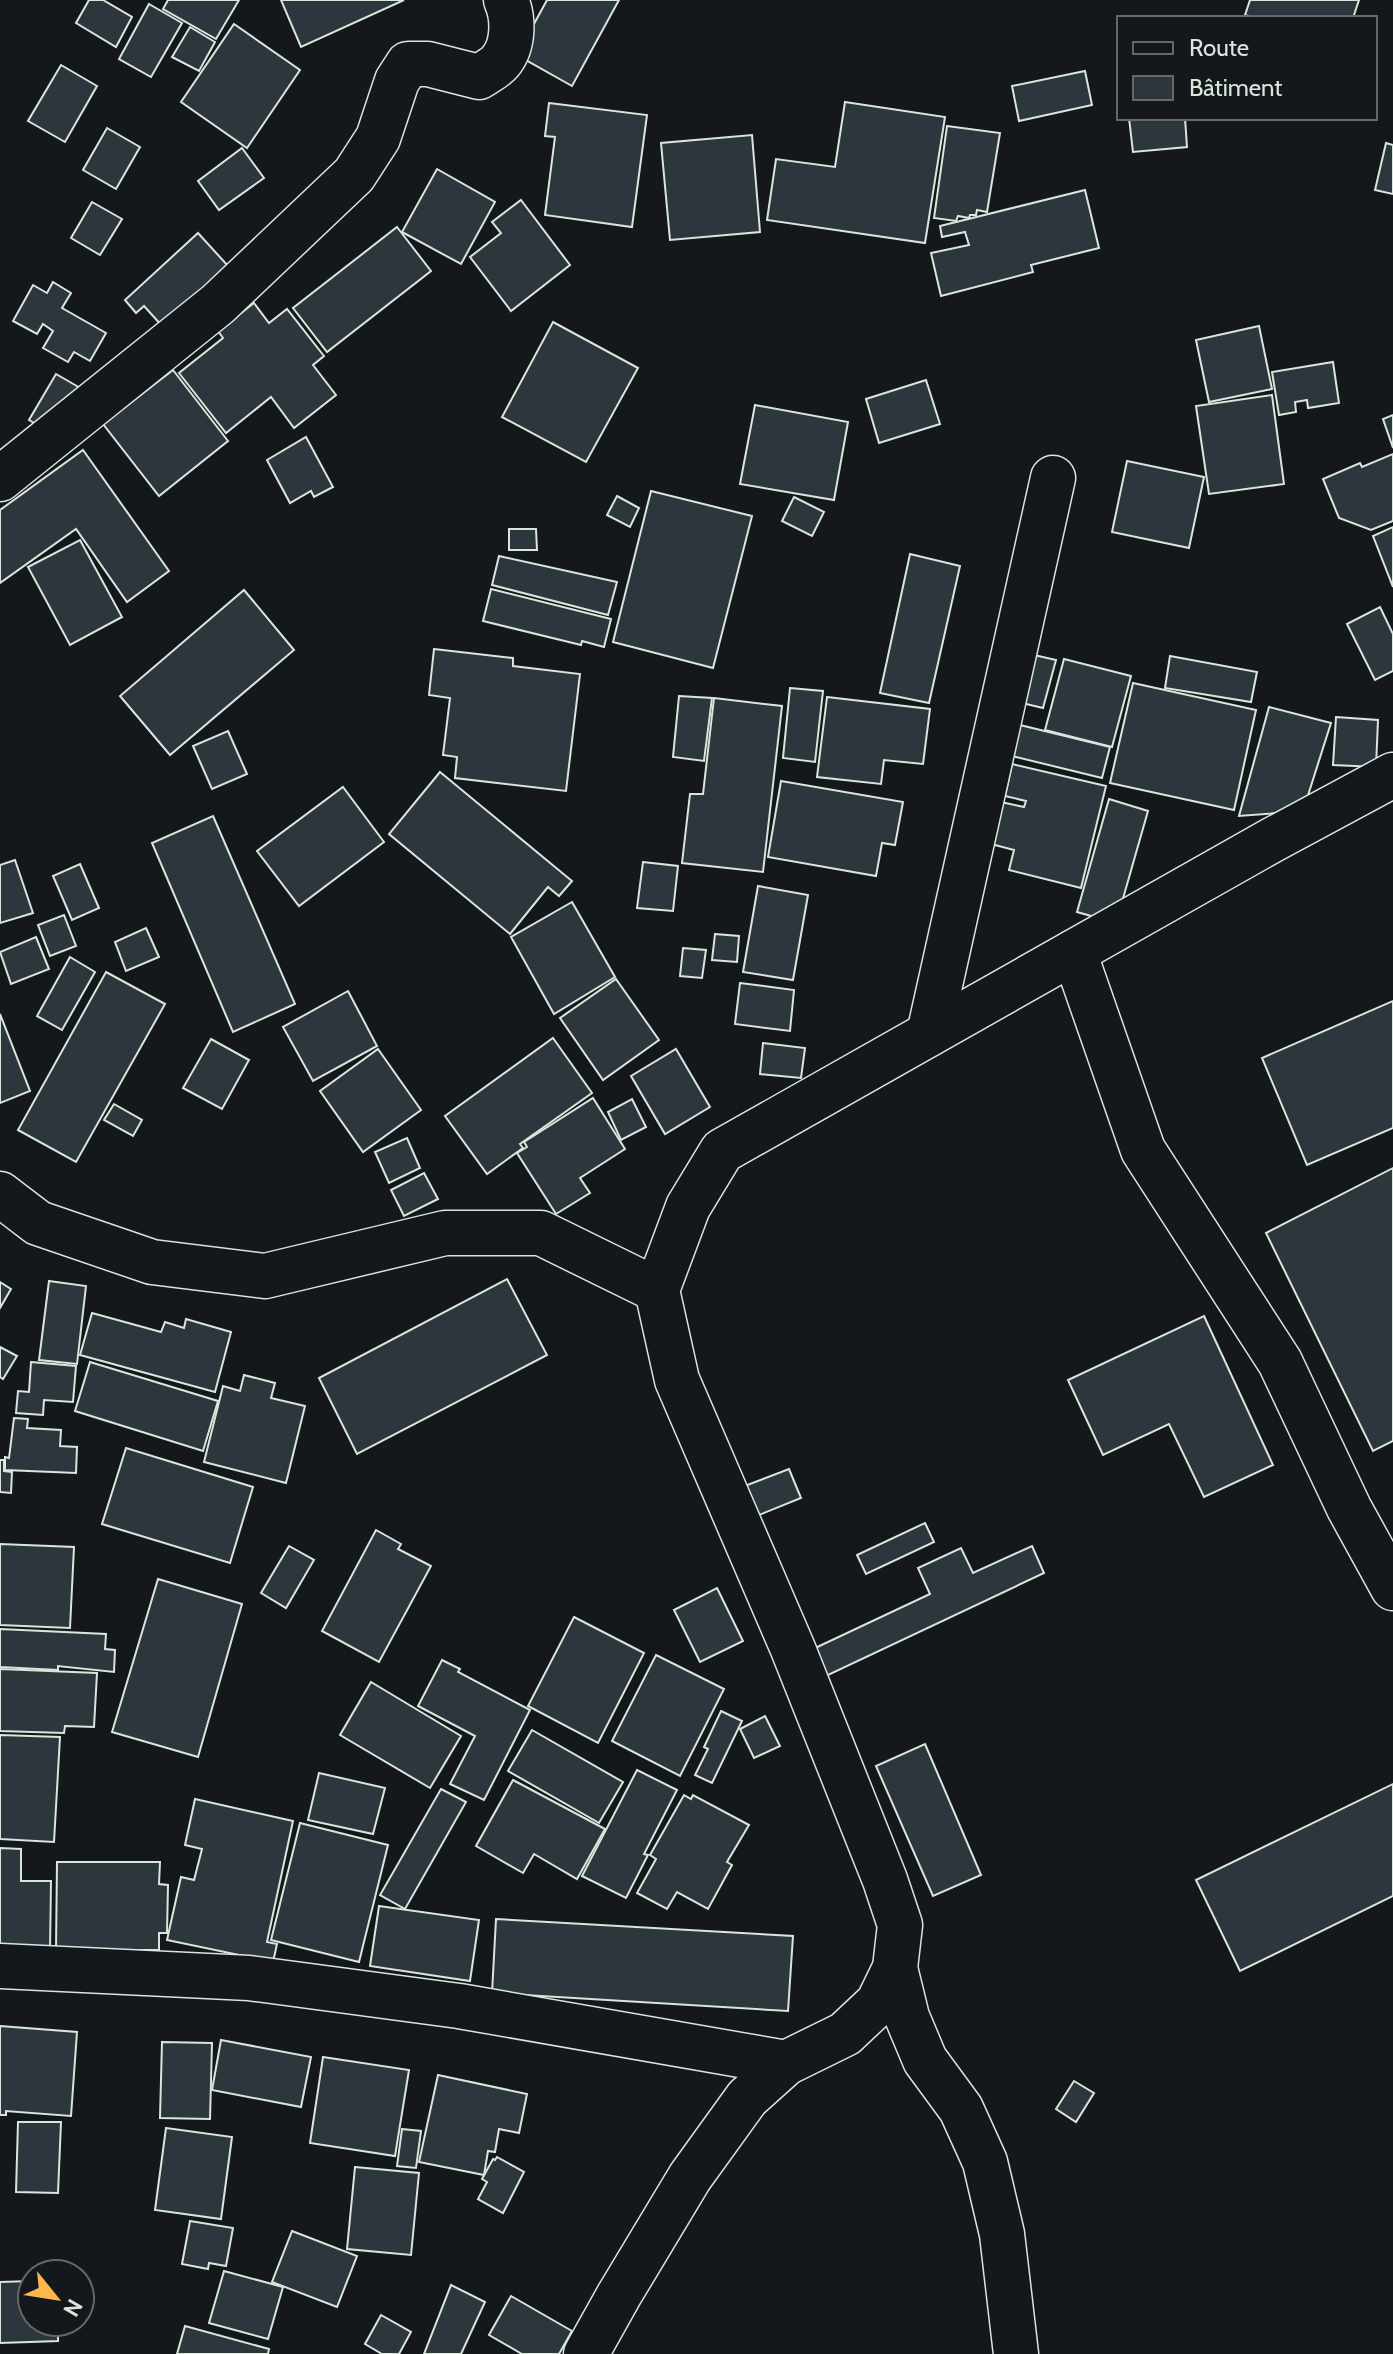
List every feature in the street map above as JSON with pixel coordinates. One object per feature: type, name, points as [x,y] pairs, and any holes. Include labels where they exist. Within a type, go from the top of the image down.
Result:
[{"type":"street","points":[[0,479],[218,304],[354,175],[378,138],[397,81],[408,64],[428,64],[479,77],[500,63],[511,40],[506,0]]},
{"type":"street","points":[[929,1034],[1053,478]]},
{"type":"street","points":[[586,2354],[690,2177],[747,2098],[786,2063],[845,2034],[878,2003],[895,1968],[900,1925],[793,1649],[677,1380],[657,1290],[688,1207],[722,1151],[1393,775]]},
{"type":"street","points":[[1074,952],[1143,1150],[1280,1362],[1349,1508],[1393,1588]]},
{"type":"street","points":[[0,1194],[38,1223],[152,1262],[265,1276],[445,1233],[541,1233],[657,1290]]},
{"type":"street","points":[[0,1966],[249,1978],[459,2006],[786,2063]]},
{"type":"street","points":[[895,1968],[907,2017],[925,2060],[961,2109],[985,2162],[1002,2234],[1016,2354]]},
{"type":"building","points":[[89,0],[103,0],[132,17],[116,47],[76,23]]},
{"type":"building","points":[[168,0],[239,0],[216,39],[163,9]]},
{"type":"building","points":[[281,0],[404,0],[301,47]]},
{"type":"building","points":[[547,0],[619,0],[572,86],[517,55]]},
{"type":"building","points":[[1250,0],[1359,0],[1354,16],[1245,15]]},
{"type":"building","points":[[149,4],[182,23],[151,77],[119,59]]},
{"type":"building","points":[[234,24],[300,70],[247,148],[181,102]]},
{"type":"building","points":[[190,27],[215,42],[199,71],[172,57]]},
{"type":"building","points":[[61,65],[97,86],[65,142],[28,121]]},
{"type":"building","points":[[1085,71],[1092,105],[1019,121],[1012,86]]},
{"type":"building","points":[[845,102],[945,117],[925,243],[767,220],[776,159],[835,167]]},
{"type":"building","points":[[549,103],[647,115],[632,227],[545,215],[555,137],[545,136]]},
{"type":"building","points":[[1129,120],[1185,120],[1187,147],[1133,152]]},
{"type":"building","points":[[947,126],[1000,133],[987,212],[977,210],[976,215],[969,218],[958,216],[956,221],[934,218]]},
{"type":"building","points":[[107,128],[140,147],[116,189],[83,170]]},
{"type":"building","points":[[752,135],[760,232],[670,240],[661,143]]},
{"type":"building","points":[[1386,143],[1393,145],[1393,194],[1375,190]]},
{"type":"building","points":[[242,148],[264,178],[219,210],[198,181]]},
{"type":"building","points":[[437,169],[495,202],[461,264],[402,232]]},
{"type":"building","points":[[1085,190],[1099,248],[1031,265],[1033,272],[941,296],[931,253],[969,245],[965,232],[942,237],[940,226]]},
{"type":"building","points":[[521,200],[570,265],[511,311],[470,257],[501,233],[492,222]]},
{"type":"building","points":[[92,202],[122,219],[100,255],[71,238]]},
{"type":"building","points":[[397,227],[431,271],[327,352],[293,308]]},
{"type":"building","points":[[198,233],[239,278],[172,337],[144,306],[136,313],[125,300]]},
{"type":"building","points":[[53,282],[71,293],[62,308],[106,333],[90,361],[74,352],[68,362],[43,348],[53,331],[43,324],[37,334],[13,321],[33,285],[47,293]]},
{"type":"building","points":[[254,303],[269,323],[287,309],[324,356],[313,365],[336,395],[294,428],[271,397],[226,433],[179,373],[223,338],[218,331]]},
{"type":"building","points":[[553,322],[638,368],[586,462],[502,417]]},
{"type":"building","points":[[1259,326],[1272,389],[1209,402],[1196,340]]},
{"type":"building","points":[[1333,362],[1339,403],[1308,408],[1307,400],[1295,402],[1296,412],[1279,415],[1272,372]]},
{"type":"building","points":[[173,370],[228,441],[159,496],[103,424]]},
{"type":"building","points":[[56,374],[82,389],[54,435],[29,420]]},
{"type":"building","points":[[926,380],[940,424],[879,443],[866,399]]},
{"type":"building","points":[[1272,395],[1284,484],[1209,494],[1196,406]]},
{"type":"building","points":[[755,405],[848,422],[834,500],[740,484]]},
{"type":"building","points":[[1393,415],[1393,448],[1383,419]]},
{"type":"building","points":[[306,437],[333,487],[314,497],[311,491],[290,503],[267,460]]},
{"type":"building","points":[[83,450],[169,571],[127,602],[76,529],[0,583],[0,510]]},
{"type":"building","points":[[1393,454],[1393,521],[1371,530],[1339,518],[1323,479],[1360,463],[1362,467]]},
{"type":"building","points":[[1127,461],[1204,477],[1189,548],[1112,532]]},
{"type":"building","points":[[651,491],[752,516],[713,668],[613,642]]},
{"type":"building","points":[[617,496],[639,508],[630,527],[607,515]]},
{"type":"building","points":[[794,497],[824,512],[812,536],[782,521]]},
{"type":"building","points":[[1393,527],[1393,587],[1373,536]]},
{"type":"building","points":[[509,529],[536,529],[537,550],[509,550]]},
{"type":"building","points":[[80,540],[122,617],[70,645],[28,567]]},
{"type":"building","points":[[910,554],[960,566],[929,703],[880,693]]},
{"type":"building","points":[[499,556],[617,582],[608,615],[492,585]]},
{"type":"building","points":[[491,589],[611,619],[604,647],[582,641],[581,645],[483,621]]},
{"type":"building","points":[[244,590],[294,650],[170,755],[120,696]]},
{"type":"building","points":[[1380,607],[1393,634],[1393,671],[1375,680],[1347,624]]},
{"type":"building","points":[[434,649],[513,658],[513,666],[580,674],[566,791],[455,778],[457,757],[443,755],[450,698],[429,695]]},
{"type":"building","points":[[1034,655],[1056,660],[1043,708],[1022,703]]},
{"type":"building","points":[[1170,656],[1257,672],[1251,702],[1165,688]]},
{"type":"building","points":[[1064,659],[1131,676],[1112,747],[1045,730]]},
{"type":"building","points":[[1133,683],[1256,710],[1234,810],[1110,783]]},
{"type":"building","points":[[790,688],[823,691],[815,762],[783,758]]},
{"type":"building","points":[[679,696],[712,698],[704,761],[673,757]]},
{"type":"building","points":[[827,697],[930,709],[923,764],[884,760],[881,784],[817,777]]},
{"type":"building","points":[[714,698],[782,706],[763,872],[682,863],[690,794],[703,794]]},
{"type":"building","points":[[1269,707],[1331,723],[1303,811],[1239,816]]},
{"type":"building","points":[[1336,717],[1378,720],[1376,767],[1333,765]]},
{"type":"building","points":[[1020,725],[1110,747],[1102,778],[1012,756]]},
{"type":"building","points":[[228,731],[247,774],[212,789],[193,746]]},
{"type":"building","points":[[1012,764],[1106,786],[1081,888],[1009,870],[1014,850],[991,844],[1001,802],[1024,807],[1026,801],[1005,796]]},
{"type":"building","points":[[440,772],[572,881],[559,896],[548,887],[510,934],[389,834]]},
{"type":"building","points":[[781,781],[903,802],[895,845],[882,843],[876,876],[768,857]]},
{"type":"building","points":[[343,787],[384,842],[299,906],[257,851]]},
{"type":"building","points":[[1109,799],[1148,811],[1116,923],[1077,912]]},
{"type":"building","points":[[213,816],[295,1004],[233,1032],[152,843]]},
{"type":"building","points":[[15,860],[33,913],[0,923],[0,865]]},
{"type":"building","points":[[643,862],[678,866],[673,911],[637,908]]},
{"type":"building","points":[[80,864],[99,908],[72,920],[53,876]]},
{"type":"building","points":[[758,886],[808,895],[793,980],[743,972]]},
{"type":"building","points":[[572,902],[615,977],[554,1014],[511,937]]},
{"type":"building","points":[[64,915],[76,946],[50,956],[38,925]]},
{"type":"building","points":[[146,928],[159,957],[126,971],[115,942]]},
{"type":"building","points":[[715,934],[739,936],[737,962],[712,960]]},
{"type":"building","points":[[36,937],[49,969],[11,984],[0,952]]},
{"type":"building","points":[[683,948],[706,950],[702,978],[680,976]]},
{"type":"building","points":[[70,957],[95,972],[62,1030],[37,1016]]},
{"type":"building","points":[[106,972],[165,1004],[76,1162],[18,1130]]},
{"type":"building","points":[[616,979],[659,1040],[603,1080],[560,1018]]},
{"type":"building","points":[[740,983],[794,990],[790,1031],[735,1024]]},
{"type":"building","points":[[348,991],[377,1046],[313,1081],[283,1027]]},
{"type":"building","points":[[1393,1001],[1393,1128],[1307,1165],[1262,1058]]},
{"type":"building","points":[[0,1014],[30,1091],[0,1103]]},
{"type":"building","points":[[553,1038],[592,1093],[520,1144],[523,1148],[487,1174],[445,1116]]},
{"type":"building","points":[[211,1039],[249,1060],[222,1109],[183,1088]]},
{"type":"building","points":[[763,1043],[805,1048],[801,1078],[760,1074]]},
{"type":"building","points":[[378,1049],[421,1110],[363,1152],[320,1091]]},
{"type":"building","points":[[676,1049],[710,1107],[665,1134],[631,1076]]},
{"type":"building","points":[[593,1098],[625,1149],[580,1178],[590,1193],[556,1214],[517,1153],[527,1147],[524,1142]]},
{"type":"building","points":[[632,1099],[646,1127],[621,1140],[608,1112]]},
{"type":"building","points":[[114,1104],[142,1120],[133,1136],[104,1120]]},
{"type":"building","points":[[407,1138],[420,1168],[389,1183],[375,1152]]},
{"type":"building","points":[[1393,1168],[1393,1441],[1373,1451],[1266,1233]]},
{"type":"building","points":[[424,1173],[438,1199],[404,1216],[391,1190]]},
{"type":"building","points":[[507,1279],[547,1355],[357,1454],[319,1378]]},
{"type":"building","points":[[49,1281],[86,1286],[77,1364],[39,1360]]},
{"type":"building","points":[[0,1282],[11,1289],[0,1308]]},
{"type":"building","points":[[92,1313],[161,1332],[165,1322],[184,1328],[186,1319],[231,1332],[215,1392],[80,1355]]},
{"type":"building","points":[[1204,1316],[1273,1465],[1204,1497],[1169,1424],[1103,1455],[1068,1380]]},
{"type":"building","points":[[0,1347],[17,1356],[3,1379],[0,1377]]},
{"type":"building","points":[[31,1362],[76,1366],[73,1402],[44,1400],[43,1415],[16,1413],[18,1391],[29,1392]]},
{"type":"building","points":[[90,1362],[218,1401],[203,1451],[75,1411]]},
{"type":"building","points":[[244,1375],[275,1383],[271,1398],[305,1406],[286,1483],[204,1462],[223,1386],[240,1391]]},
{"type":"building","points":[[14,1418],[28,1419],[27,1428],[61,1430],[60,1446],[77,1447],[76,1473],[5,1470]]},
{"type":"building","points":[[126,1448],[253,1487],[230,1563],[102,1524]]},
{"type":"building","points":[[0,1460],[4,1460],[4,1471],[12,1472],[11,1493],[0,1492]]},
{"type":"building","points":[[789,1469],[801,1498],[754,1517],[742,1487]]},
{"type":"building","points":[[925,1523],[934,1542],[866,1574],[857,1555]]},
{"type":"building","points":[[376,1530],[401,1544],[398,1549],[431,1566],[379,1662],[322,1631]]},
{"type":"building","points":[[0,1544],[74,1547],[70,1628],[0,1625]]},
{"type":"building","points":[[289,1546],[314,1560],[286,1608],[261,1593]]},
{"type":"building","points":[[1032,1546],[1044,1573],[826,1676],[813,1649],[930,1594],[918,1568],[961,1548],[973,1573]]},
{"type":"building","points":[[158,1579],[242,1604],[198,1757],[112,1732]]},
{"type":"building","points":[[717,1588],[743,1641],[700,1662],[674,1610]]},
{"type":"building","points":[[574,1617],[644,1653],[598,1743],[528,1706]]},
{"type":"building","points":[[0,1629],[106,1634],[105,1649],[115,1650],[114,1672],[58,1666],[58,1670],[0,1667]]},
{"type":"building","points":[[656,1655],[724,1689],[680,1776],[612,1741]]},
{"type":"building","points":[[442,1660],[460,1669],[458,1672],[530,1710],[484,1800],[450,1784],[475,1736],[418,1706]]},
{"type":"building","points":[[0,1669],[97,1673],[94,1727],[65,1726],[64,1733],[0,1731]]},
{"type":"building","points":[[371,1682],[461,1736],[430,1788],[340,1735]]},
{"type":"building","points":[[721,1711],[742,1721],[712,1783],[695,1775]]},
{"type":"building","points":[[765,1716],[780,1746],[754,1758],[740,1729]]},
{"type":"building","points":[[532,1730],[623,1782],[599,1823],[508,1771]]},
{"type":"building","points":[[0,1735],[60,1737],[54,1842],[0,1839]]},
{"type":"building","points":[[925,1744],[981,1875],[933,1896],[876,1766]]},
{"type":"building","points":[[637,1770],[677,1790],[644,1854],[648,1855],[626,1898],[582,1876]]},
{"type":"building","points":[[319,1773],[385,1788],[373,1834],[308,1820]]},
{"type":"building","points":[[513,1780],[605,1829],[577,1879],[534,1854],[523,1873],[476,1846]]},
{"type":"building","points":[[1393,1784],[1393,1896],[1240,1971],[1196,1880]]},
{"type":"building","points":[[441,1789],[466,1802],[405,1909],[380,1895]]},
{"type":"building","points":[[684,1795],[691,1799],[693,1795],[749,1825],[727,1862],[732,1865],[708,1909],[677,1892],[667,1909],[637,1893],[656,1859],[650,1855]]},
{"type":"building","points":[[195,1799],[293,1821],[267,1942],[277,1944],[273,1962],[167,1940],[181,1877],[194,1880],[202,1849],[185,1845]]},
{"type":"building","points":[[300,1823],[388,1845],[359,1962],[271,1940]]},
{"type":"building","points":[[0,1848],[21,1849],[21,1881],[51,1881],[50,1950],[0,1949]]},
{"type":"building","points":[[57,1862],[160,1862],[159,1884],[168,1885],[167,1933],[159,1933],[159,1950],[56,1950]]},
{"type":"building","points":[[379,1906],[479,1920],[470,1981],[370,1966]]},
{"type":"building","points":[[496,1919],[793,1936],[788,2011],[492,1993]]},
{"type":"building","points":[[0,2026],[77,2032],[71,2116],[6,2111],[6,2115],[0,2115]]},
{"type":"building","points":[[221,2040],[311,2057],[301,2107],[212,2090]]},
{"type":"building","points":[[162,2042],[212,2043],[210,2119],[160,2118]]},
{"type":"building","points":[[323,2057],[409,2070],[395,2156],[310,2143]]},
{"type":"building","points":[[438,2075],[527,2094],[519,2133],[499,2129],[495,2152],[488,2151],[484,2175],[419,2162]]},
{"type":"building","points":[[1074,2081],[1094,2093],[1076,2122],[1056,2109]]},
{"type":"building","points":[[18,2122],[61,2122],[58,2193],[16,2192]]},
{"type":"building","points":[[166,2128],[232,2137],[221,2219],[155,2210]]},
{"type":"building","points":[[402,2129],[421,2131],[416,2168],[397,2166]]},
{"type":"building","points":[[497,2157],[524,2172],[503,2213],[478,2199],[487,2182],[482,2179]]},
{"type":"building","points":[[355,2167],[419,2173],[411,2255],[347,2249]]},
{"type":"building","points":[[190,2221],[233,2228],[226,2266],[209,2263],[208,2269],[182,2264]]},
{"type":"building","points":[[292,2231],[357,2256],[337,2307],[272,2282]]},
{"type":"building","points":[[224,2271],[283,2287],[268,2339],[209,2323]]},
{"type":"building","points":[[0,2282],[16,2282],[16,2338],[58,2338],[58,2341],[0,2343]]},
{"type":"building","points":[[451,2285],[485,2302],[461,2354],[424,2354]]},
{"type":"building","points":[[511,2296],[572,2331],[559,2354],[522,2354],[489,2335]]},
{"type":"building","points":[[381,2315],[411,2332],[399,2354],[382,2354],[365,2344]]},
{"type":"building","points":[[185,2326],[269,2349],[268,2354],[177,2354]]}]
